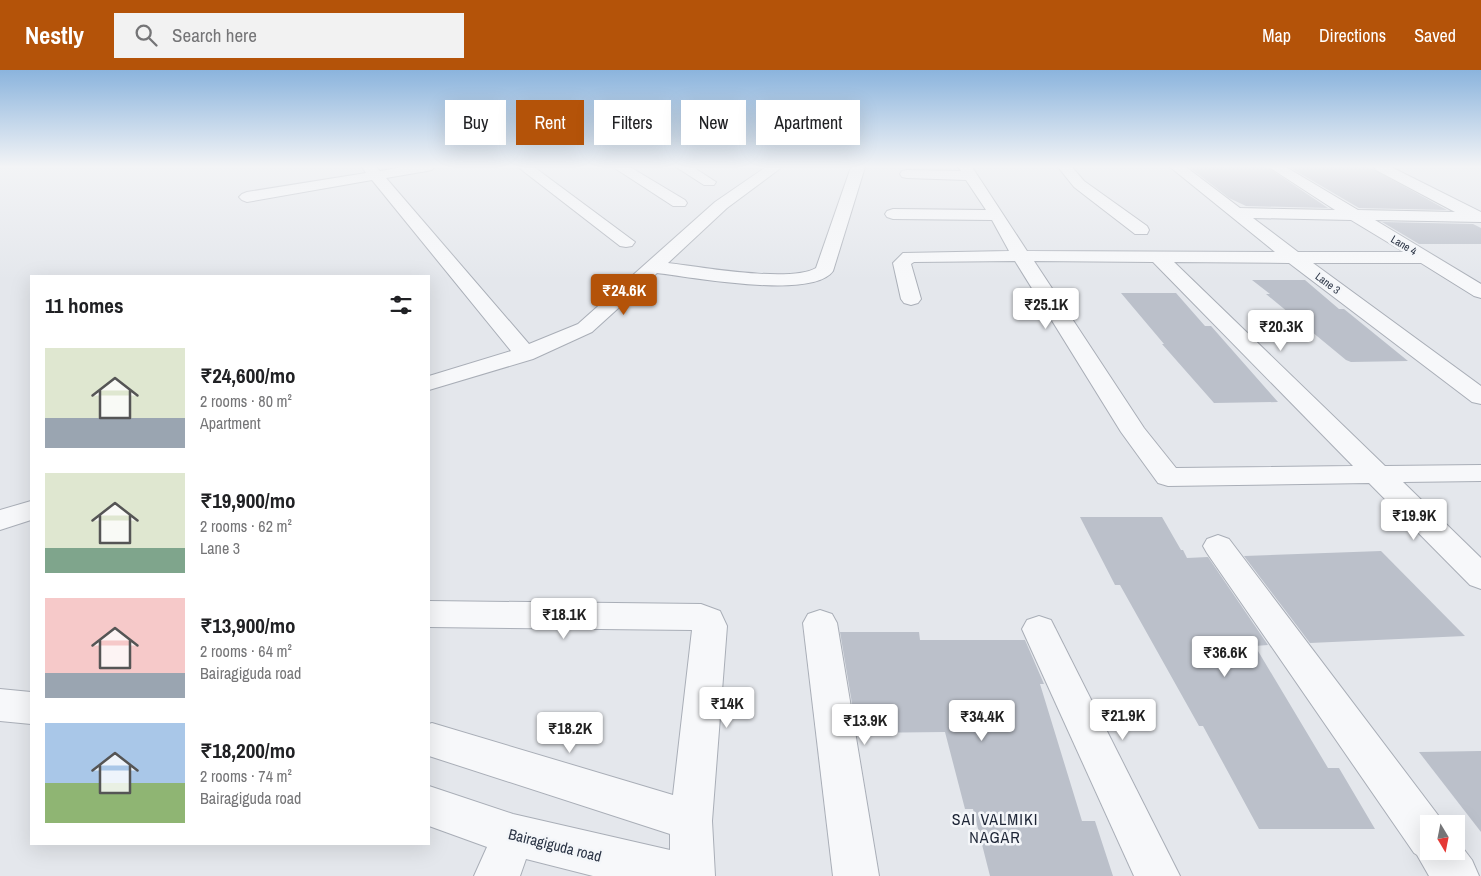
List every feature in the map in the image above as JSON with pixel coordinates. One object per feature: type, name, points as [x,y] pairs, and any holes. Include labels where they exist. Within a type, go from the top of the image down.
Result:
[{"type":"street","points":[[400,205],[525,354]]},
{"type":"street","points":[[576,205],[626,242]]},
{"type":"street","points":[[430,383],[525,354],[561,341],[585,328],[722,205]]},
{"type":"street","points":[[653,267],[783,281],[812,278],[824,271],[846,205]]},
{"type":"street","points":[[990,205],[1134,432],[1168,477],[1481,472]]},
{"type":"street","points":[[1107,205],[1141,230]]},
{"type":"street","name":"Lane 3","points":[[1226,205],[1292,257],[1481,397]]},
{"type":"street","name":"Lane 4","points":[[1337,205],[1481,292]]},
{"type":"street","points":[[1455,205],[1480,217]]},
{"type":"street","points":[[1237,213],[1480,217]]},
{"type":"street","points":[[893,214],[997,216]]},
{"type":"street","points":[[911,299],[902,263],[909,257],[1426,258]]},
{"type":"street","points":[[1158,257],[1481,577]]},
{"type":"street","points":[[0,520],[30,510]]},
{"type":"street","points":[[1218,546],[1420,826]]},
{"type":"street","points":[[430,614],[701,616],[708,620],[710,626],[691,821],[692,876]]},
{"type":"street","points":[[820,623],[856,876]]},
{"type":"street","points":[[1039,629],[1157,876]]},
{"type":"street","points":[[0,705],[30,708]]},
{"type":"street","points":[[430,741],[691,821]]},
{"type":"street","name":"Bairagiguda road","points":[[430,806],[513,835],[684,876]]},
{"type":"street","points":[[497,876],[513,835]]},
{"type":"street","points":[[1444,860],[1456,876]]},
{"type":"building","points":[[1243,205],[1323,205],[1328,208]]},
{"type":"building","points":[[1353,205],[1437,205],[1447,210],[1359,208]]},
{"type":"building","points":[[1382,222],[1473,224],[1481,228],[1481,244],[1419,244]]},
{"type":"building","points":[[1252,280],[1305,280],[1339,309],[1344,309],[1408,361],[1351,362],[1346,360],[1266,294],[1270,294]]},
{"type":"building","points":[[1121,293],[1176,293],[1205,326],[1211,326],[1278,402],[1214,403],[1162,344],[1164,344]]},
{"type":"building","points":[[1080,517],[1162,517],[1187,558],[1208,557],[1268,645],[1255,646],[1328,768],[1339,768],[1375,829],[1259,829],[1203,726],[1199,726],[1120,585],[1115,585]]},
{"type":"building","points":[[1381,551],[1465,636],[1310,643],[1244,556]]},
{"type":"building","points":[[840,632],[919,632],[920,640],[1025,640],[1044,684],[1040,684],[1082,821],[1095,821],[1113,876],[990,876],[973,809],[965,809],[945,732],[857,733]]},
{"type":"building","points":[[1481,751],[1481,832],[1419,752]]},
{"type":"district","name":"SAI VALMIKI NAGAR","points":[[995,828]]}]
